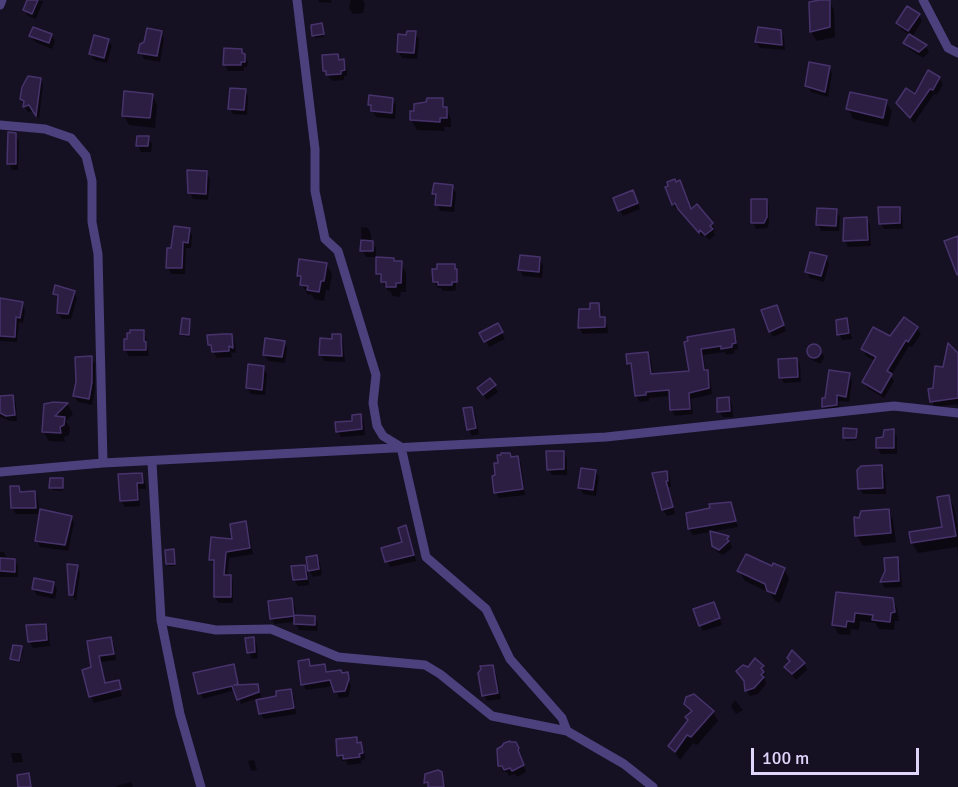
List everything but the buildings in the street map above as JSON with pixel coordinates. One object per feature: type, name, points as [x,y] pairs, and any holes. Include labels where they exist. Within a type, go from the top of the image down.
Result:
[{"type":"street","points":[[0,5],[2,0]]},
{"type":"street","points":[[297,0],[315,149],[315,191],[325,239],[338,251],[376,375],[373,403],[377,426],[383,436],[401,447],[426,557],[486,609],[510,659],[562,718],[567,731]]},
{"type":"street","points":[[923,0],[948,48],[958,53]]},
{"type":"street","points":[[0,125],[45,129],[71,138],[86,156],[92,181],[92,222],[98,254],[103,463]]},
{"type":"street","points":[[0,472],[103,463],[606,437],[894,406],[958,413]]},
{"type":"street","points":[[152,462],[161,620],[180,714],[201,787]]},
{"type":"street","points":[[161,620],[216,630],[271,629],[338,657],[424,666],[440,674],[492,716],[567,731],[624,764],[653,787]]}]
